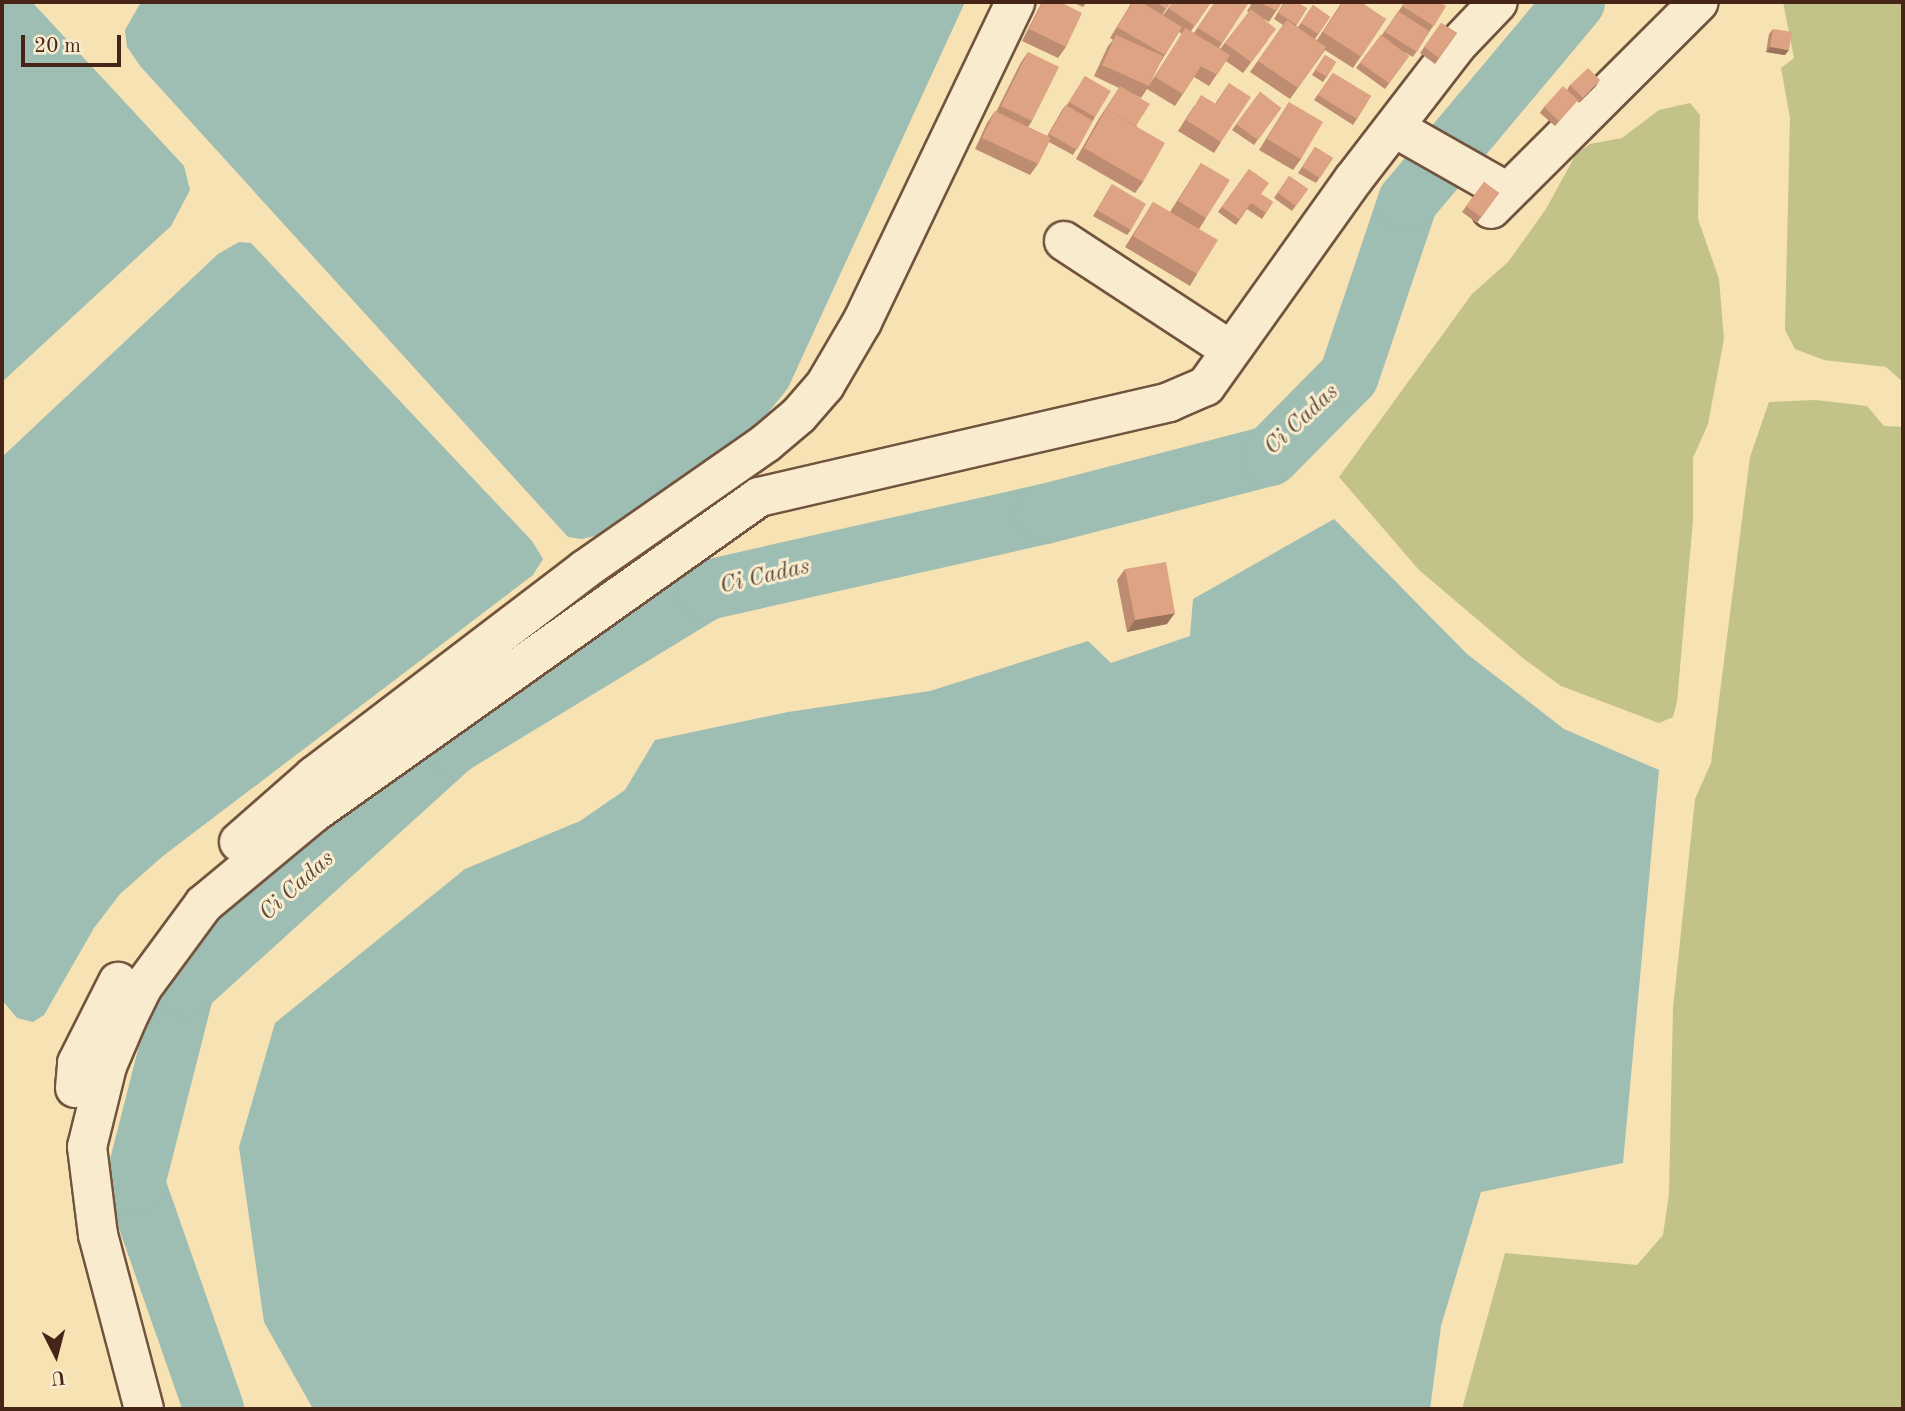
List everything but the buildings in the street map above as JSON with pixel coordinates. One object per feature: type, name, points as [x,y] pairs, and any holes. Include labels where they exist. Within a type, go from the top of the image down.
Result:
[{"type":"street","points":[[75,1088],[77,1063],[130,961],[187,887],[314,776],[584,570],[766,443],[825,384],[862,322],[1015,2]]},
{"type":"street","points":[[145,1409],[98,1235],[87,1147],[107,1066],[137,999],[180,932],[204,904],[315,812],[759,497],[1186,398],[1206,386],[1229,349],[1422,142],[1457,45],[1498,2]]},
{"type":"street","points":[[1422,142],[1499,200],[1646,59],[1699,2]]},
{"type":"street","points":[[1064,241],[1229,349]]},
{"type":"green space","points":[[1783,2],[1903,2],[1903,382],[1886,367],[1824,360],[1795,349],[1785,330],[1790,118],[1781,68],[1794,58]]},
{"type":"green space","points":[[1690,103],[1700,115],[1698,219],[1719,279],[1724,339],[1708,424],[1693,458],[1693,520],[1677,702],[1673,717],[1659,723],[1561,686],[1524,659],[1419,570],[1339,477],[1472,294],[1508,262],[1546,209],[1576,154],[1590,144],[1622,138],[1659,110]]},
{"type":"green space","points":[[1816,400],[1867,406],[1884,426],[1903,427],[1903,1409],[1462,1409],[1505,1253],[1637,1265],[1663,1235],[1669,1194],[1673,1008],[1695,799],[1711,763],[1750,457],[1769,402]]},
{"type":"water","points":[[2,2],[32,2],[184,166],[190,190],[171,226],[2,382]]},
{"type":"water","points":[[141,2],[965,2],[788,388],[763,419],[599,535],[582,539],[568,537],[141,67],[127,47],[125,30]]},
{"type":"water","points":[[239,242],[251,243],[532,541],[543,559],[533,575],[163,856],[120,894],[94,928],[44,1015],[33,1022],[17,1018],[2,1000],[2,457],[218,254]]},
{"type":"water","points":[[1334,519],[1467,654],[1564,729],[1659,770],[1623,1163],[1481,1192],[1441,1326],[1430,1409],[313,1409],[264,1322],[239,1147],[275,1023],[465,869],[580,821],[625,790],[655,740],[788,712],[930,691],[1088,641],[1111,663],[1190,636],[1193,599]]},
{"type":"waterway","name":"Ci Cadas","points":[[214,1409],[135,1183],[185,987],[452,745],[707,590],[1045,514],[1270,456],[1349,376],[1408,201],[1575,2]]}]
